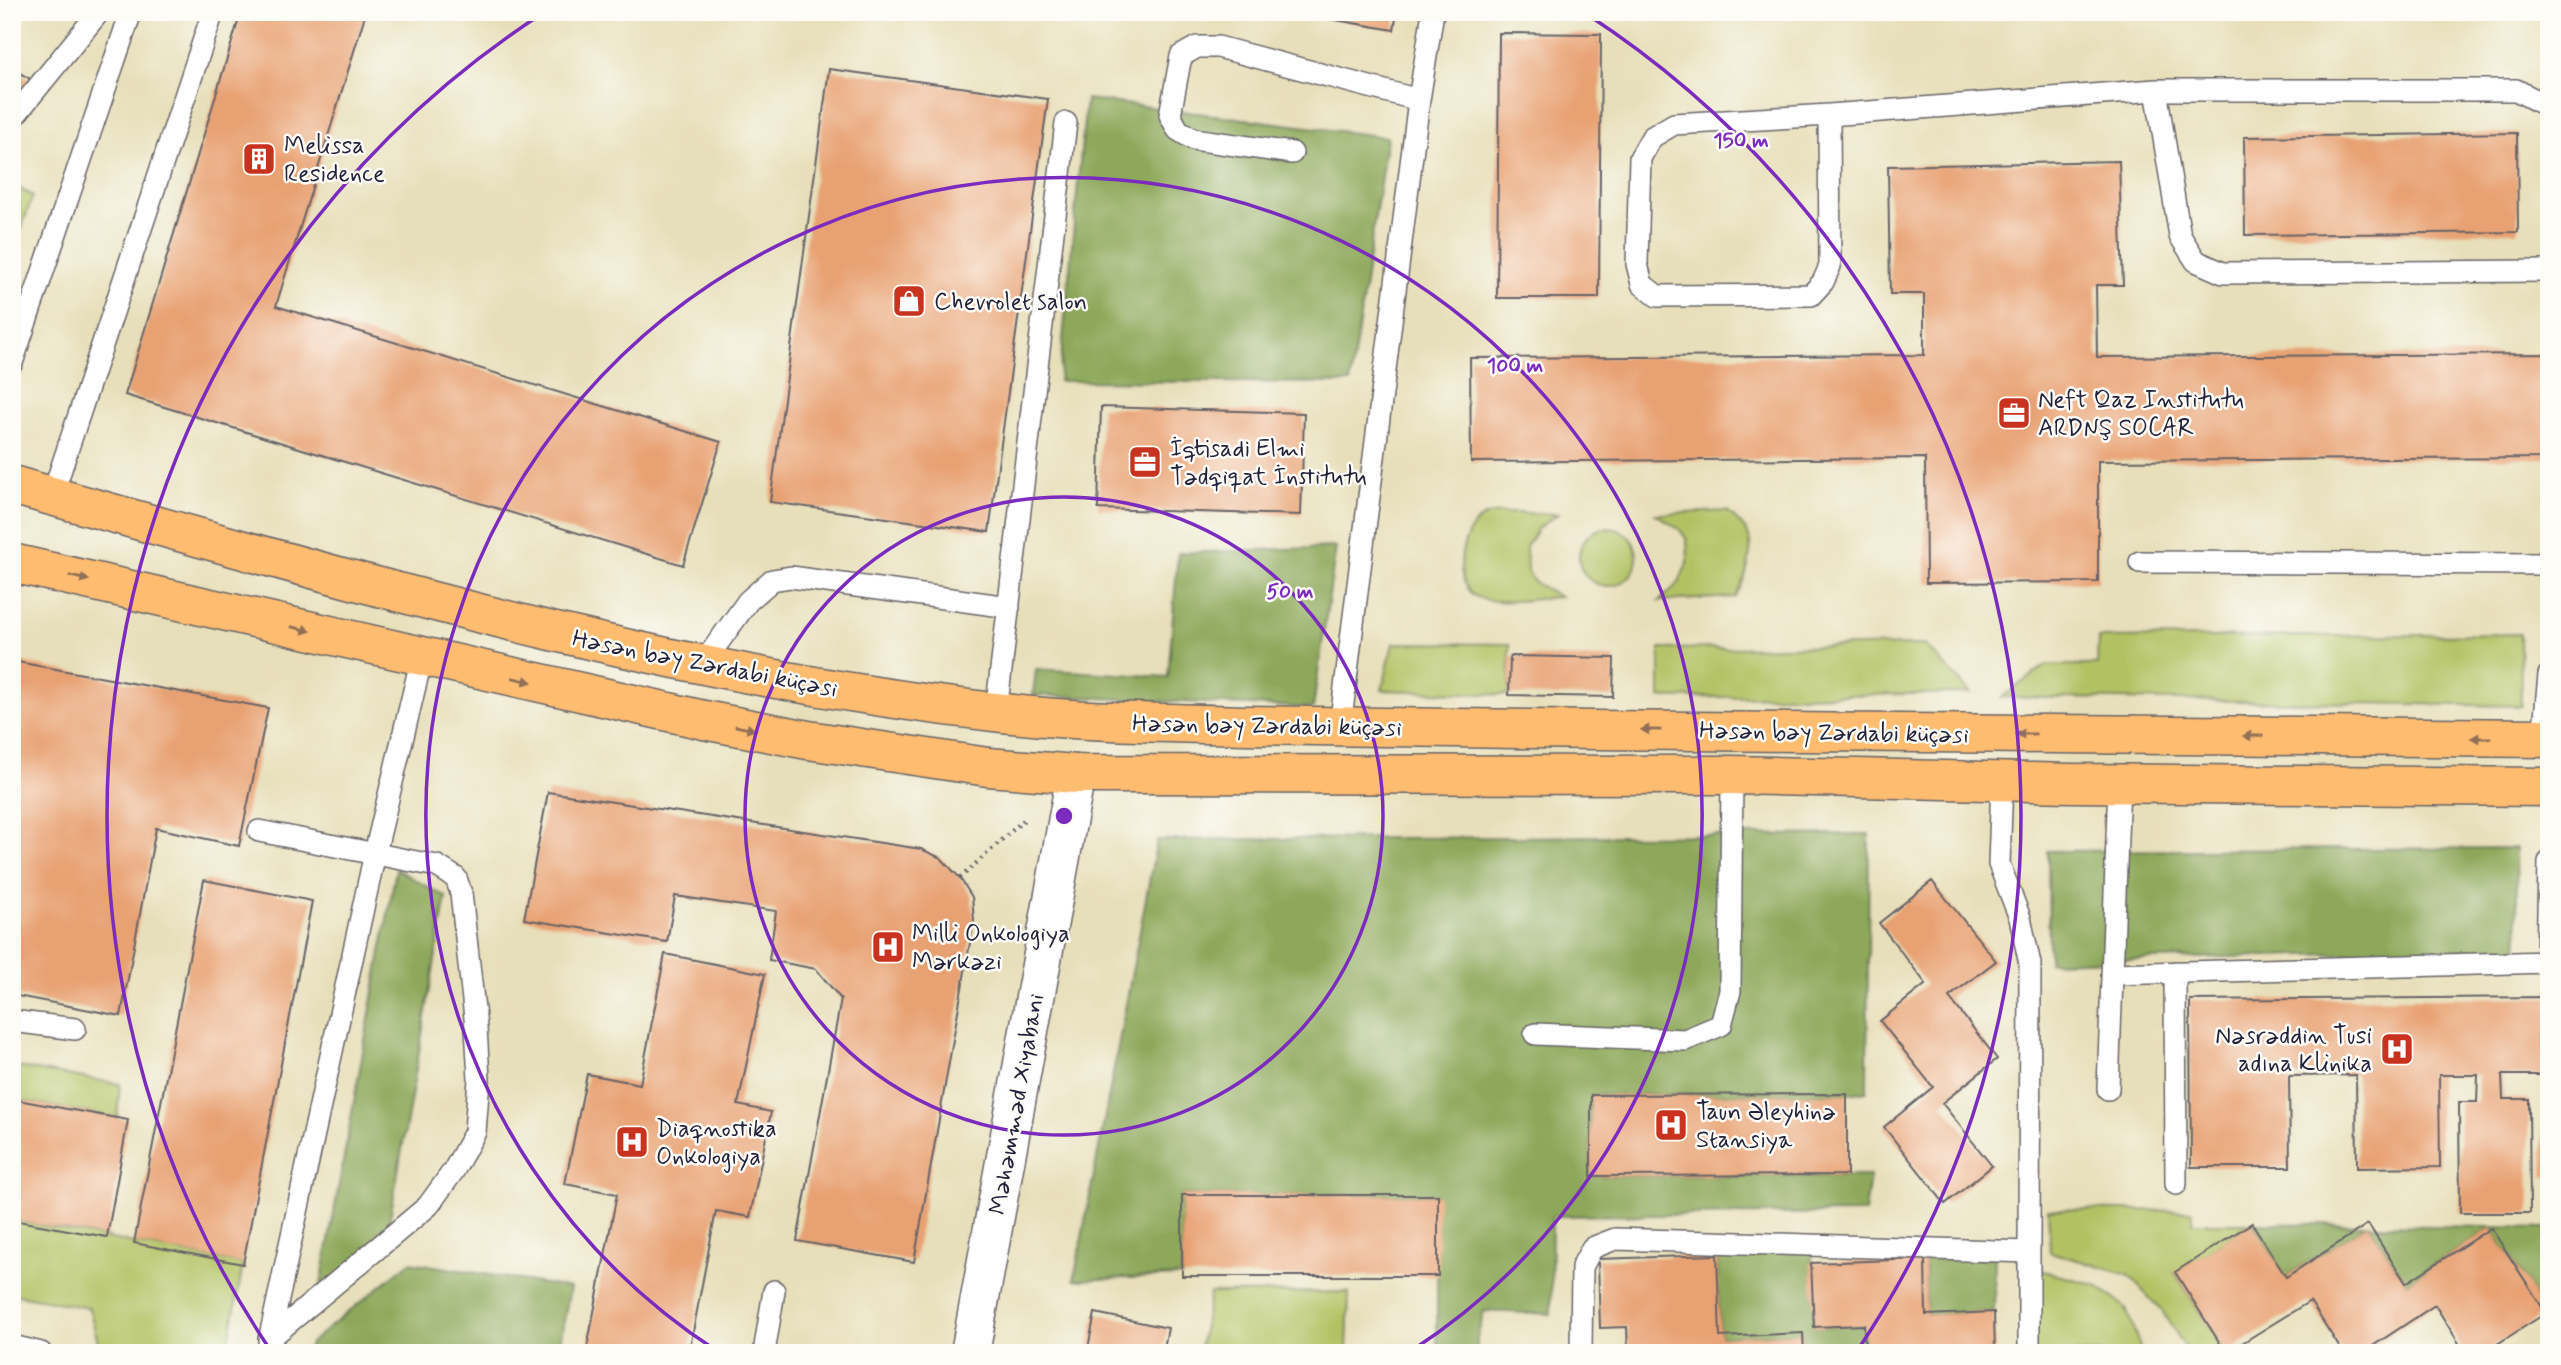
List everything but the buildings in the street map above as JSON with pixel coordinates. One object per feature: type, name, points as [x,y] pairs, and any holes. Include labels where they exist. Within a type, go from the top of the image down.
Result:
[{"type":"main road","name":"Həsən bəy Zərdabi küçəsi","points":[[12,485],[429,601],[559,634],[816,686],[996,712],[1088,722],[1340,727],[2546,738]]},
{"type":"main road","name":"Həsən bəy Zərdabi küçəsi","points":[[12,563],[691,718],[808,740],[988,767],[1076,774],[1732,775],[2002,782],[2549,787]]},
{"type":"street","name":"Məhəmməd Xiyabani","points":[[971,1353],[1076,774]]},
{"type":"lane","points":[[12,119],[99,12]]},
{"type":"lane","points":[[12,363],[131,12]]},
{"type":"lane","points":[[52,496],[213,12]]},
{"type":"lane","points":[[1340,727],[1419,100],[1433,12]]},
{"type":"lane","points":[[1292,153],[1193,139],[1178,130],[1170,115],[1181,55],[1198,47],[1217,47],[1419,100]]},
{"type":"lane","points":[[1829,115],[1829,266],[1823,282],[1811,295],[1657,296],[1643,284],[1637,264],[1640,158],[1652,137],[1674,124],[2156,90],[2516,90],[2549,107]]},
{"type":"lane","points":[[2156,90],[2180,236],[2196,261],[2223,273],[2549,271]]},
{"type":"lane","points":[[996,712],[1066,123]]},
{"type":"lane","points":[[2140,562],[2549,564]]},
{"type":"lane","points":[[702,665],[748,601],[772,580],[791,577],[1009,607]]},
{"type":"lane","points":[[268,1346],[375,853],[422,657]]},
{"type":"lane","points":[[2546,738],[2549,675]]},
{"type":"lane","points":[[1535,1034],[1685,1040],[1721,1025],[1730,991],[1732,775]]},
{"type":"lane","points":[[2002,782],[1999,864],[2020,918],[2030,964],[2029,1353]]},
{"type":"lane","points":[[2108,1088],[2119,782]]},
{"type":"lane","points":[[259,831],[437,866],[456,878],[461,893],[479,1079],[475,1132],[454,1170],[428,1206],[268,1346]]},
{"type":"lane","points":[[2112,974],[2548,962],[2549,862]]},
{"type":"lane","points":[[2175,972],[2176,1184]]},
{"type":"lane","points":[[12,1021],[75,1029]]},
{"type":"lane","points":[[1582,1353],[1582,1267],[1592,1248],[1615,1239],[2029,1252]]},
{"type":"lane","points":[[764,1353],[774,1292]]},
{"type":"lane","points":[[12,1346],[41,1353]]},
{"type":"path","points":[[960,878],[1028,817]]},
{"type":"green space","points":[[1086,99],[1387,137],[1350,383],[1059,381]]},
{"type":"green space","points":[[12,185],[33,196],[12,254]]},
{"type":"green space","points":[[1727,511],[1747,532],[1750,548],[1746,574],[1735,597],[1659,601],[1679,583],[1688,561],[1687,540],[1680,530],[1656,514]]},
{"type":"green space","points":[[1502,513],[1558,514],[1538,528],[1526,547],[1527,570],[1534,582],[1560,597],[1493,601],[1475,596],[1467,589],[1461,566],[1462,553],[1465,540],[1479,520],[1488,515]]},
{"type":"green space","points":[[1608,528],[1619,530],[1632,541],[1637,557],[1635,568],[1624,581],[1608,586],[1597,584],[1584,573],[1579,557],[1581,546],[1592,533]]},
{"type":"green space","points":[[1336,547],[1313,708],[1033,695],[1036,669],[1168,677],[1178,553]]},
{"type":"green space","points":[[2520,634],[2521,706],[2002,697],[2046,665],[2097,665],[2098,638]]},
{"type":"green space","points":[[1393,643],[1510,644],[1509,695],[1382,690]]},
{"type":"green space","points":[[1925,645],[1971,693],[1660,698],[1660,649]]},
{"type":"green space","points":[[1869,834],[1867,1091],[1847,1094],[1591,1095],[1591,1176],[1870,1176],[1865,1213],[1552,1216],[1551,1314],[1484,1311],[1477,1339],[1477,1353],[1437,1353],[1437,1195],[1182,1195],[1182,1276],[1074,1280],[1157,840]]},
{"type":"green space","points":[[2516,848],[2518,949],[2049,962],[2048,851]]},
{"type":"green space","points":[[396,869],[446,897],[387,1235],[319,1295]]},
{"type":"green space","points":[[12,1066],[120,1084],[117,1118],[12,1099]]},
{"type":"green space","points":[[2048,1209],[2193,1211],[2193,1223],[2252,1223],[2175,1273],[2226,1353],[2189,1353],[2162,1311],[2128,1275],[2050,1252]]},
{"type":"green space","points":[[12,1220],[243,1264],[227,1353],[101,1353],[89,1308],[12,1294]]},
{"type":"green space","points":[[2252,1223],[2367,1225],[2286,1277]]},
{"type":"green space","points":[[2369,1225],[2549,1228],[2549,1310],[2546,1313],[2491,1228],[2406,1283]]},
{"type":"green space","points":[[1812,1250],[1814,1327],[1864,1325],[1865,1353],[1804,1353],[1803,1333],[1720,1337],[1717,1255]]},
{"type":"green space","points":[[1995,1256],[1994,1312],[1926,1315],[1925,1259]]},
{"type":"green space","points":[[410,1262],[570,1288],[558,1353],[307,1353],[310,1343]]},
{"type":"green space","points":[[2031,1268],[2096,1285],[2126,1308],[2142,1353],[2033,1353]]},
{"type":"green space","points":[[1349,1292],[1347,1353],[1199,1353],[1210,1293]]},
{"type":"place","name":"Melissa Residence","points":[[259,159]]},
{"type":"place","name":"Chevrolet salon","points":[[909,301]]},
{"type":"place","name":"Neft Qaz Institutu ARDNŞ SOCAR","points":[[2014,413]]},
{"type":"place","name":"İqtisadi Elmi Tədqiqat İnstitutu","points":[[1145,462]]},
{"type":"place","name":"Milli Onkologiya Mərkəzi","points":[[888,947]]},
{"type":"place","name":"Nəsrəddin Tusi adına Klinika","points":[[2397,1049]]},
{"type":"place","name":"Taun Əleyhinə Stansiya","points":[[1671,1125]]},
{"type":"place","name":"Diaqnostika Onkologiya","points":[[632,1142]]}]
